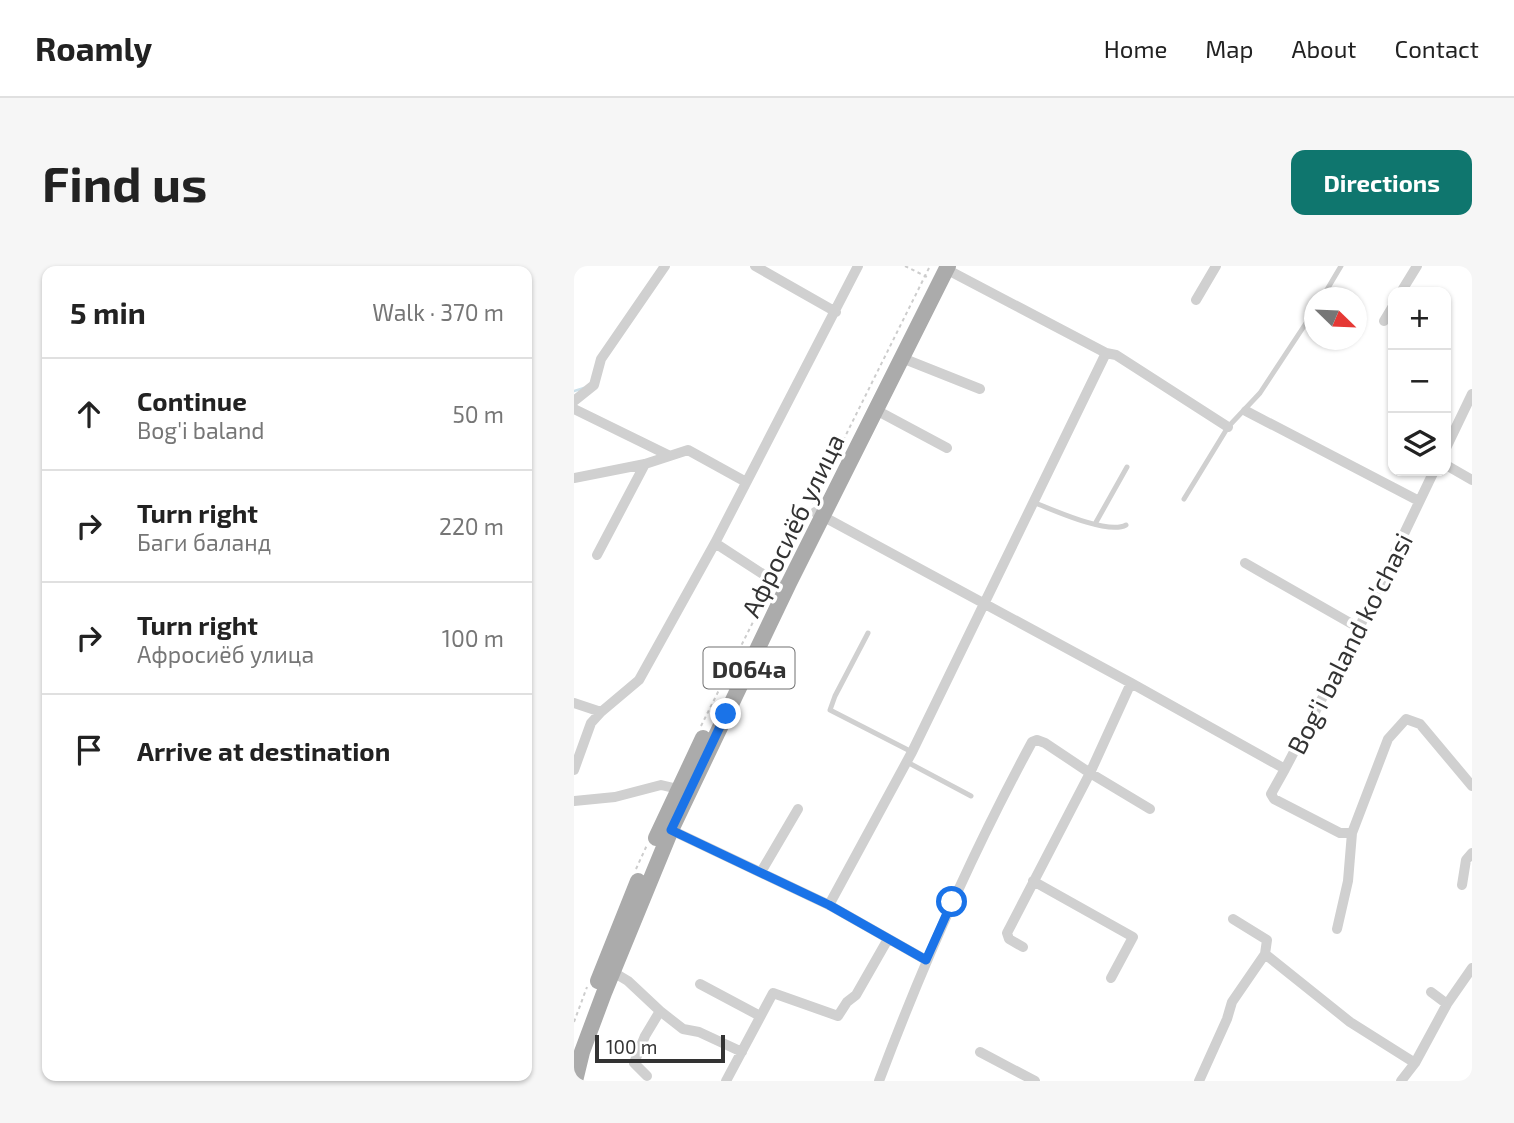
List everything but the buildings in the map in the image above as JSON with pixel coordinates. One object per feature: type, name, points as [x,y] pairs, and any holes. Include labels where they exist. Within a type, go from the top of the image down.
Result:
[{"type":"main road","name":"Афросиёб улица","points":[[743,668],[776,583],[819,514],[876,410],[902,358],[937,270]]},
{"type":"main road","name":"Афросиёб улица","points":[[575,1081],[582,1052],[613,972],[722,711],[937,270]]},
{"type":"main road","name":"Афросиёб улица","points":[[574,1052],[615,936],[678,789],[722,711]]},
{"type":"street","points":[[574,401],[594,384],[601,359],[665,266]]},
{"type":"street","points":[[755,266],[836,312]]},
{"type":"street","points":[[574,767],[591,723],[639,680],[715,543],[858,266]]},
{"type":"street","points":[[1196,300],[1216,266]]},
{"type":"street","points":[[1404,287],[1417,266]]},
{"type":"street","points":[[937,270],[1106,353],[1116,355],[1228,427]]},
{"type":"street","points":[[1384,321],[1388,314]]},
{"type":"street","points":[[829,905],[909,757],[1106,353]]},
{"type":"street","points":[[902,358],[980,389]]},
{"type":"street","points":[[1451,437],[1472,394]]},
{"type":"street","points":[[574,409],[668,455]]},
{"type":"street","points":[[876,410],[947,448]]},
{"type":"street","points":[[1246,411],[1419,501]]},
{"type":"street","points":[[574,478],[645,464],[688,450],[746,482]]},
{"type":"street","points":[[597,555],[645,464]]},
{"type":"street","points":[[1451,468],[1472,480]]},
{"type":"street","name":"Bog'i baland ko'chasi","points":[[819,514],[1285,769],[1359,628],[1432,476]]},
{"type":"street","points":[[715,543],[776,583]]},
{"type":"street","points":[[1245,563],[1359,628]]},
{"type":"street","points":[[1023,947],[1009,939],[1007,933],[1090,773],[1131,683]]},
{"type":"street","points":[[574,703],[601,712]]},
{"type":"street","points":[[1337,929],[1348,881],[1352,833],[1388,739],[1406,719],[1420,724],[1472,786]]},
{"type":"street","points":[[879,1081],[926,960],[1002,797],[1032,742],[1037,740],[1045,743],[1150,809]]},
{"type":"street","points":[[1285,769],[1271,794],[1274,799],[1340,832],[1352,833]]},
{"type":"street","points":[[574,801],[615,797],[661,785],[678,789]]},
{"type":"street","points":[[761,872],[798,809]]},
{"type":"street","points":[[671,830],[829,905],[926,960]]},
{"type":"street","points":[[1462,885],[1466,860],[1472,853]]},
{"type":"street","points":[[1033,881],[1133,937],[1111,978]]},
{"type":"street","points":[[1199,1081],[1232,1002],[1265,954],[1267,940],[1233,919]]},
{"type":"street","points":[[726,1081],[773,993],[838,1016],[847,1002],[856,995],[888,939]]},
{"type":"street","points":[[1265,954],[1350,1022],[1415,1062]]},
{"type":"street","points":[[1401,1081],[1472,968]]},
{"type":"street","points":[[613,972],[628,981],[683,1029],[699,1032],[742,1052]]},
{"type":"street","points":[[700,984],[760,1016]]},
{"type":"street","points":[[1431,992],[1447,1004]]},
{"type":"street","points":[[647,1076],[634,1063],[645,1036],[660,1011]]},
{"type":"street","points":[[980,1052],[1035,1081]]},
{"type":"lane","points":[[1329,287],[1341,266]]},
{"type":"lane","points":[[1184,499],[1228,427],[1246,411],[1304,327]]},
{"type":"lane","points":[[1095,524],[1127,467]]},
{"type":"lane","points":[[1033,502],[1095,524],[1120,529],[1126,525]]},
{"type":"lane","points":[[868,633],[835,695],[830,710],[971,796]]},
{"type":"path","points":[[697,735],[937,270],[905,266]]},
{"type":"path","points":[[634,874],[650,837]]},
{"type":"path","points":[[574,1022],[588,985]]},
{"type":"waterway","points":[[574,391],[584,388]]},
{"type":"route","points":[[726,714],[671,830],[829,905],[926,960],[952,902]]}]
